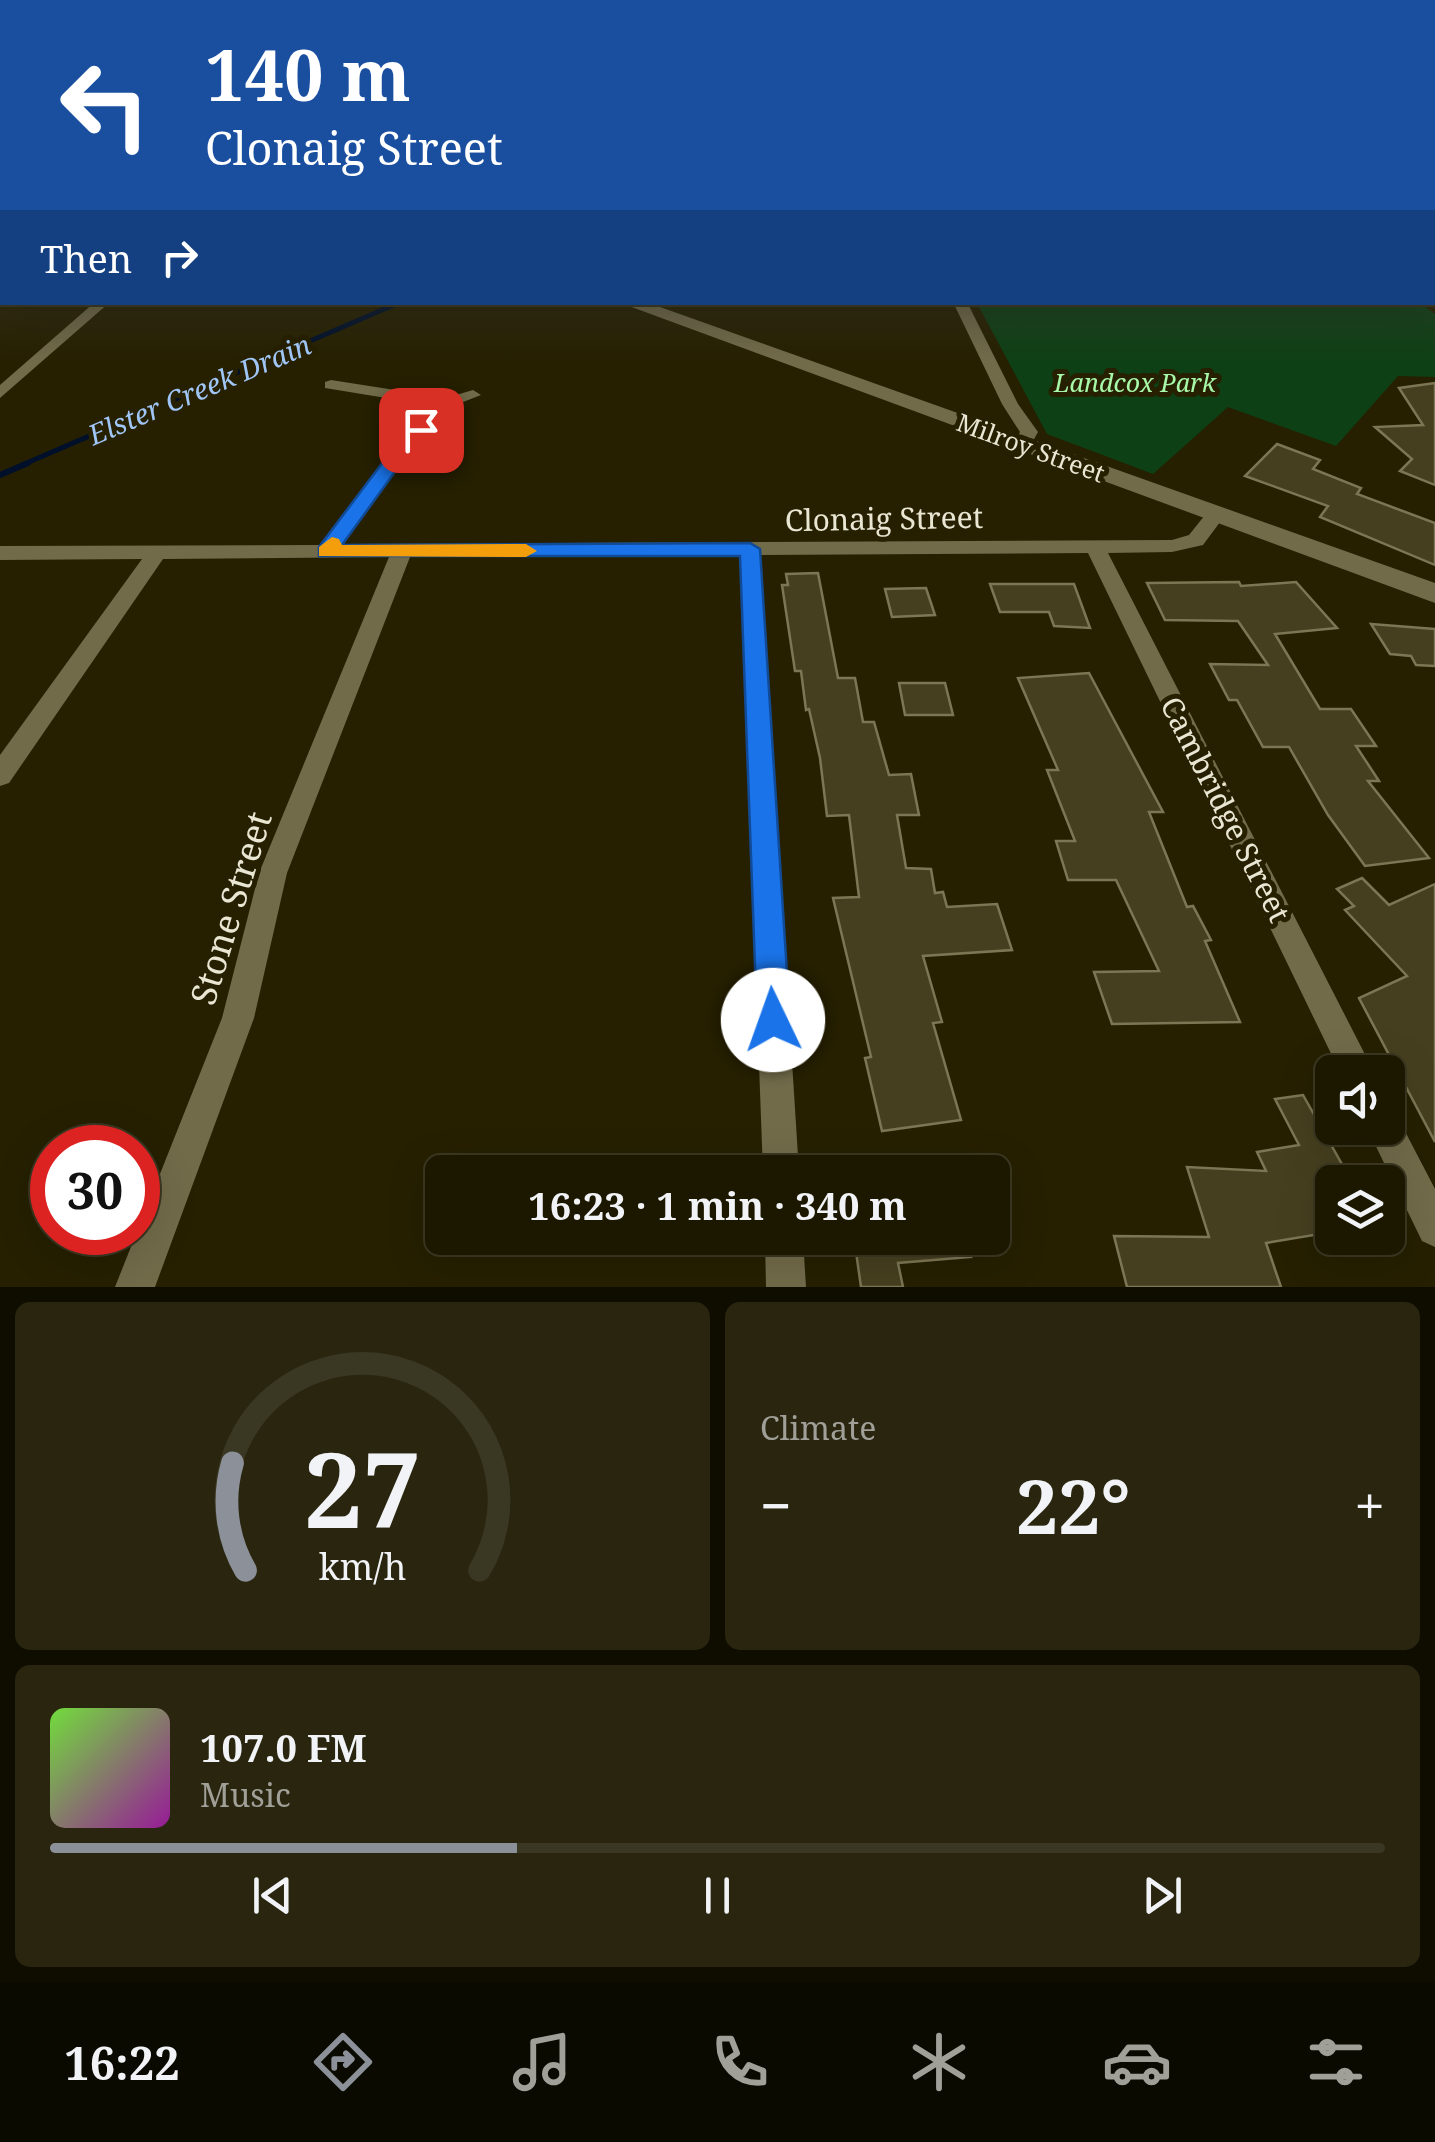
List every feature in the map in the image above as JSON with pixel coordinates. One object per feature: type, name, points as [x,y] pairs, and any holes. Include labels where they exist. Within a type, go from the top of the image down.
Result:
[{"type":"street","points":[[0,393],[101,305]]},
{"type":"street","name":"Milroy Street","points":[[635,305],[1435,593]]},
{"type":"street","points":[[961,305],[1010,404],[1029,432],[1023,444]]},
{"type":"street","points":[[330,385],[447,403],[473,395]]},
{"type":"street","points":[[326,551],[395,458],[447,403]]},
{"type":"street","points":[[996,434],[1010,416],[1010,404]]},
{"type":"street","name":"Clonaig Street","points":[[0,554],[1182,545],[1196,540],[1216,514]]},
{"type":"street","name":"Cambridge Street","points":[[1094,545],[1349,1055]]},
{"type":"street","points":[[750,549],[780,1155]]},
{"type":"street","points":[[0,775],[157,552]]},
{"type":"street","name":"Stone Street","points":[[135,1287],[238,1018],[272,873],[402,552]]},
{"type":"street","points":[[1394,1145],[1435,1228]]},
{"type":"street","points":[[785,1255],[786,1287]]},
{"type":"green space","name":"Landcox Park","points":[[978,305],[1423,305],[1435,314],[1435,377],[1398,376],[1336,446],[1228,407],[1153,474],[1047,434]]},
{"type":"building","points":[[1435,383],[1435,485],[1400,471],[1412,459],[1375,427],[1423,425],[1399,388]]},
{"type":"building","points":[[1277,444],[1320,460],[1313,469],[1361,488],[1357,494],[1435,523],[1435,565],[1320,517],[1328,506],[1245,476]]},
{"type":"building","points":[[818,573],[838,678],[855,678],[863,722],[874,722],[889,775],[911,774],[919,815],[897,815],[906,868],[931,869],[935,893],[943,892],[947,907],[997,904],[1012,950],[923,956],[942,1022],[933,1023],[961,1120],[882,1131],[865,1058],[871,1057],[833,898],[859,897],[849,815],[827,816],[820,758],[809,709],[806,710],[801,671],[795,671],[782,585],[788,585],[786,574]]},
{"type":"building","points":[[1239,582],[1241,586],[1296,582],[1337,628],[1275,634],[1320,709],[1351,709],[1376,746],[1356,746],[1379,781],[1368,781],[1429,858],[1365,866],[1328,815],[1289,747],[1263,747],[1237,700],[1229,700],[1210,664],[1268,665],[1238,621],[1165,620],[1147,583]]},
{"type":"building","points":[[990,584],[1074,584],[1090,628],[1054,626],[1049,612],[1000,612]]},
{"type":"building","points":[[926,588],[935,615],[892,617],[885,589]]},
{"type":"building","points":[[1371,624],[1435,629],[1435,666],[1416,665],[1411,656],[1390,654]]},
{"type":"building","points":[[1089,673],[1163,812],[1149,812],[1187,907],[1193,906],[1211,940],[1205,941],[1240,1022],[1112,1024],[1094,972],[1159,971],[1116,880],[1068,880],[1056,841],[1075,841],[1047,770],[1058,770],[1018,678]]},
{"type":"building","points":[[899,683],[945,683],[953,715],[905,715]]},
{"type":"building","points":[[1362,878],[1389,905],[1435,884],[1435,1142],[1405,1085],[1405,1055],[1389,1055],[1359,998],[1407,976],[1345,910],[1354,906],[1337,889]]},
{"type":"building","points":[[1303,1095],[1315,1116],[1315,1145],[1331,1145],[1342,1165],[1315,1165],[1315,1235],[1266,1243],[1281,1287],[1127,1287],[1114,1236],[1209,1237],[1187,1167],[1266,1171],[1257,1152],[1299,1145],[1275,1099]]},
{"type":"building","points":[[856,1255],[970,1255],[898,1263],[903,1287],[861,1287]]},
{"type":"waterway","name":"Elster Creek Drain","points":[[22,465],[394,305]]},
{"type":"waterway","name":"Elster Creek Drain","points":[[0,475],[28,463]]},
{"type":"slow traffic","points":[[332,543],[326,551],[526,551]]},
{"type":"route","points":[[421,430],[395,458],[326,551],[750,549],[773,1020]]}]
